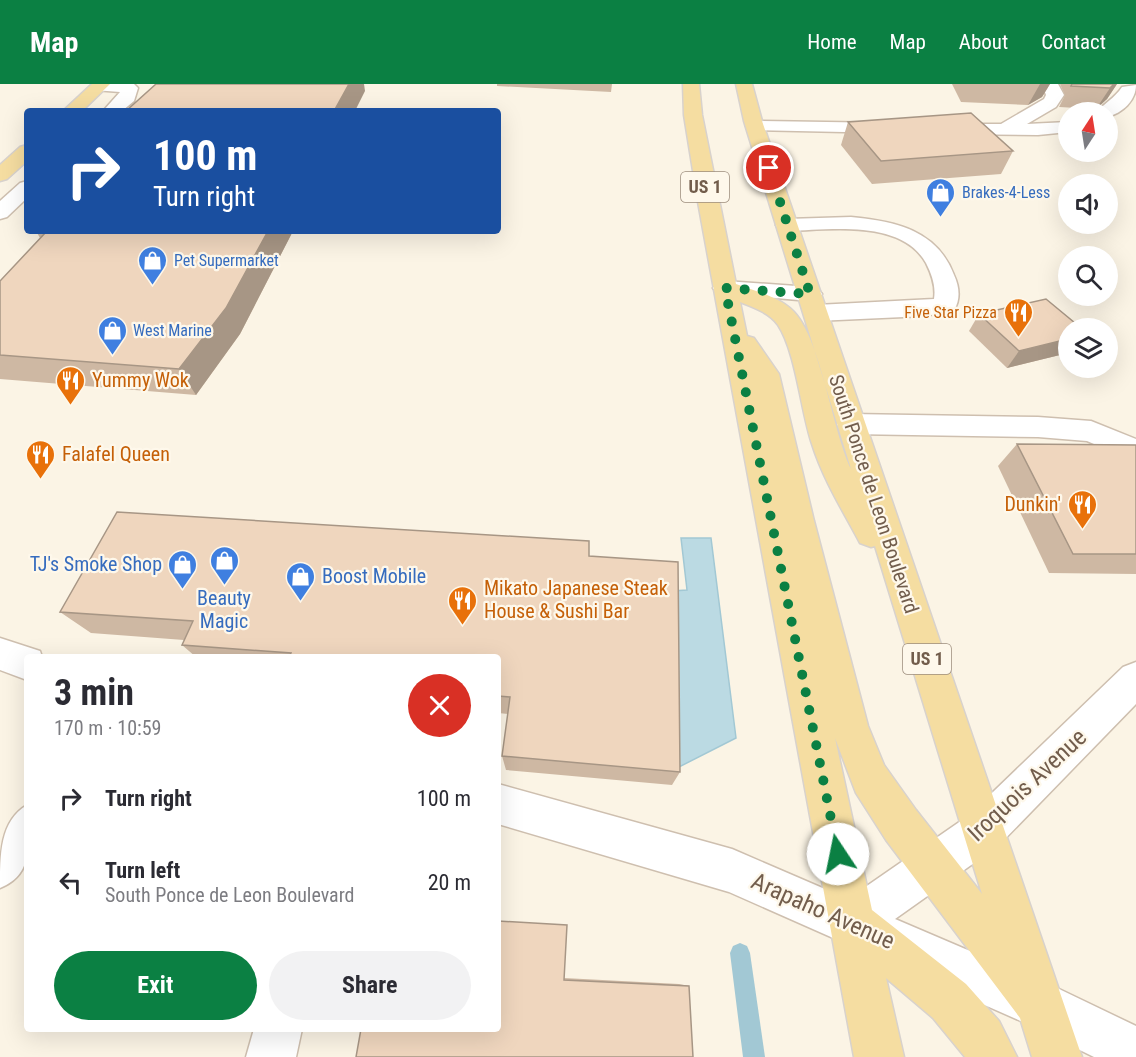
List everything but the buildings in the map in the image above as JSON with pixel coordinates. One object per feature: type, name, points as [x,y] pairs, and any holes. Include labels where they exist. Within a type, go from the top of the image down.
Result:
[{"type":"main road","name":"US 1","points":[[691,84],[700,159],[879,1057]]},
{"type":"main road","name":"South Ponce de Leon Boulevard","points":[[744,84],[755,126],[1040,1005]]},
{"type":"main road","points":[[75,108],[101,85]]},
{"type":"main road","points":[[0,175],[24,154]]},
{"type":"main road","points":[[725,288],[773,307],[788,320],[799,346],[826,444],[841,478],[909,601]]},
{"type":"main road","points":[[733,326],[766,374],[798,521],[849,726],[870,779],[901,825],[1040,1005]]},
{"type":"main road","points":[[852,923],[907,964],[951,1002],[986,1044],[992,1057]]},
{"type":"main road","name":"US 1","points":[[1040,1005],[1057,1057]]},
{"type":"street","points":[[1004,130],[1050,103],[1055,95],[1050,84]]},
{"type":"street","points":[[101,85],[130,88],[128,97],[115,108]]},
{"type":"street","points":[[1118,104],[1129,88]]},
{"type":"street","points":[[1118,115],[1127,117]]},
{"type":"street","points":[[755,126],[905,129]]},
{"type":"street","points":[[925,129],[1004,130],[1058,127]]},
{"type":"street","points":[[0,213],[24,190]]},
{"type":"street","points":[[725,288],[813,303],[926,308],[945,305],[948,287],[937,257],[917,240],[897,231],[874,225],[787,225]]},
{"type":"street","points":[[852,424],[1038,426],[1091,431],[1136,451]]},
{"type":"street","points":[[0,654],[24,662]]},
{"type":"street","name":"Iroquois Avenue","points":[[852,923],[983,831],[1136,679]]},
{"type":"street","name":"Arapaho Avenue","points":[[501,805],[732,871],[1040,1005],[1136,1052]]},
{"type":"street","points":[[0,867],[24,831]]},
{"type":"street","points":[[271,1057],[277,1032]]},
{"type":"water","points":[[681,538],[711,538],[736,738],[675,769],[672,591],[687,590]]},
{"type":"waterway","points":[[740,953],[754,1057]]},
{"type":"place","name":"Brakes-4-Less","points":[[941,218]]},
{"type":"place","name":"Pet Supermarket","points":[[153,286]]},
{"type":"place","name":"Five Star Pizza","points":[[1018,338]]},
{"type":"place","name":"West Marine","points":[[112,356]]},
{"type":"place","name":"Yummy Wok","points":[[71,406]]},
{"type":"place","name":"Falafel Queen","points":[[41,480]]},
{"type":"place","name":"Dunkin'","points":[[1082,530]]},
{"type":"place","name":"Beauty Magic","points":[[224,586]]},
{"type":"place","name":"TJ's Smoke Shop","points":[[183,590]]},
{"type":"place","name":"Boost Mobile","points":[[301,602]]},
{"type":"place","name":"Mikato Japanese Steak House & Sushi Bar","points":[[463,626]]},
{"type":"route","points":[[769,168],[810,294],[725,288],[838,854]]}]
